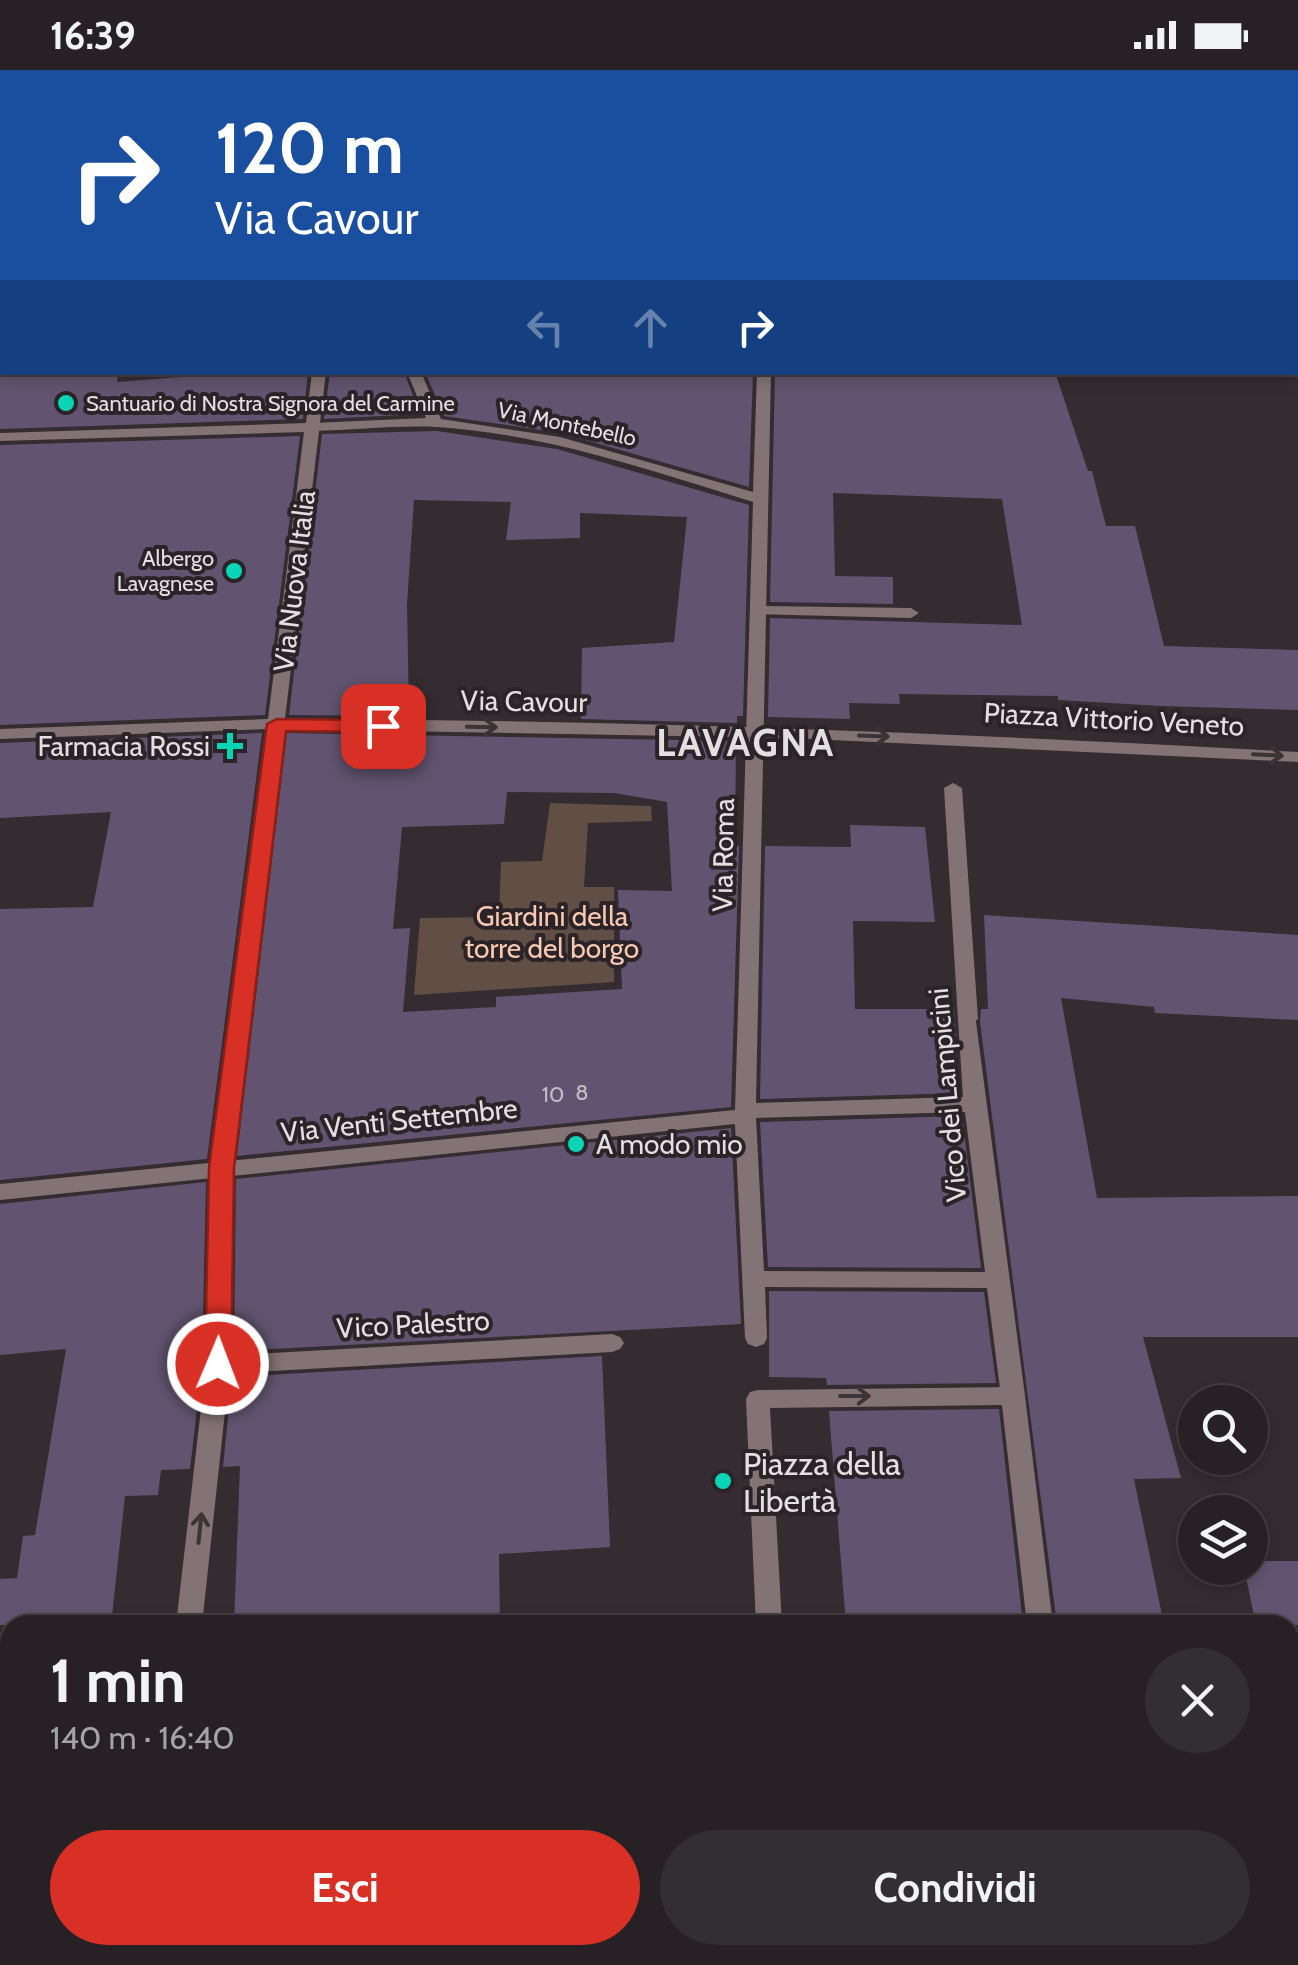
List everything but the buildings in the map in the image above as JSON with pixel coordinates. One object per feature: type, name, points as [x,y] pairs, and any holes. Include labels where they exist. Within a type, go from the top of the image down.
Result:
[{"type":"street","name":"Via Nuova Italia","points":[[191,1615],[218,1364],[222,1168],[319,375]]},
{"type":"street","points":[[415,375],[436,423]]},
{"type":"street","name":"Via Roma","points":[[756,1338],[745,1114],[764,375]]},
{"type":"street","name":"Via Montebello","points":[[0,436],[436,423],[514,432],[760,498]]},
{"type":"street","points":[[757,610],[911,613]]},
{"type":"street","name":"Via Cavour","points":[[0,734],[277,724],[926,738]]},
{"type":"street","name":"Piazza Vittorio Veneto","points":[[926,738],[1025,740],[1298,757]]},
{"type":"street","name":"Vico dei Lampicini","points":[[953,788],[974,1104],[1039,1615]]},
{"type":"street","name":"Via Venti Settembre","points":[[0,1192],[745,1114],[974,1104]]},
{"type":"street","points":[[754,1279],[997,1280]]},
{"type":"street","name":"Vico Palestro","points":[[218,1364],[612,1343]]},
{"type":"street","points":[[769,1615],[758,1399],[1013,1396]]},
{"type":"green space","name":"Giardini della torre del borgo","points":[[550,803],[651,806],[652,821],[588,823],[584,887],[614,887],[614,982],[414,995],[420,918],[499,917],[501,862],[542,861]]},
{"type":"place","name":"Santuario di Nostra Signora del Carmine","points":[[66,403]]},
{"type":"place","name":"Albergo Lavagnese","points":[[234,571]]},
{"type":"place","name":"Farmacia Rossi","points":[[230,746]]},
{"type":"place","name":"A modo mio","points":[[576,1144]]},
{"type":"place","name":"Piazza della Libertà","points":[[723,1481]]},
{"type":"district","name":"LAVAGNA","points":[[746,742]]},
{"type":"route","points":[[218,1364],[222,1168],[277,724],[383,726]]}]
